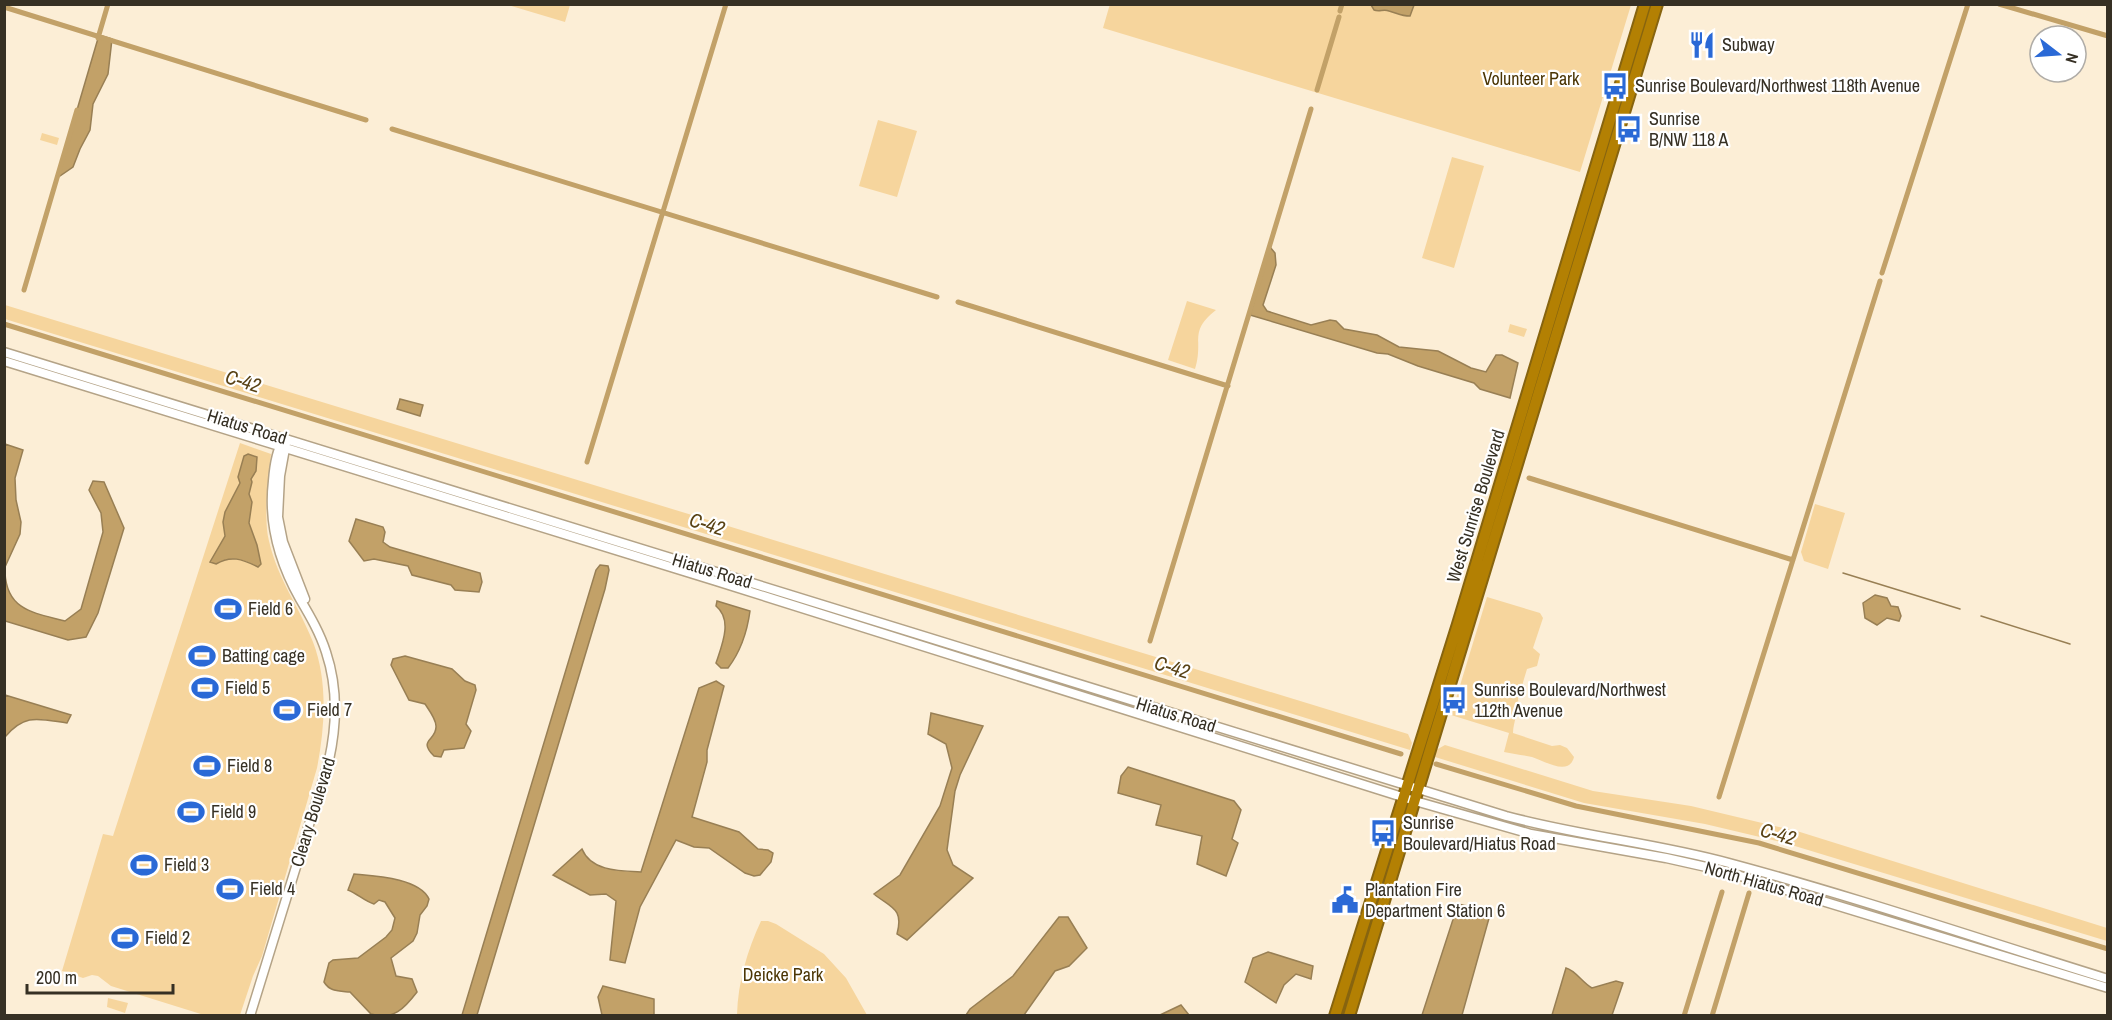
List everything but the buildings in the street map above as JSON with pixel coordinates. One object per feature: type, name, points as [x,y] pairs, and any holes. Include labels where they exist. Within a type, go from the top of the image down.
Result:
[{"type":"highway","name":"West Sunrise Boulevard","points":[[1335,1016],[1645,4]]},
{"type":"highway","name":"West Sunrise Boulevard","points":[[1349,1016],[1657,4]]},
{"type":"main road","name":"Hiatus Road","points":[[4,352],[284,444]]},
{"type":"main road","name":"Hiatus Road","points":[[4,361],[284,444],[1417,795]]},
{"type":"main road","name":"Cleary Boulevard","points":[[250,1016],[329,760],[334,735],[335,698],[329,663],[320,635],[284,565],[273,529],[272,486],[284,444]]},
{"type":"main road","name":"North Hiatus Road","points":[[1417,795],[1531,834],[1666,858],[1724,871],[2108,979]]},
{"type":"main road","name":"North Hiatus Road","points":[[1944,932],[2108,988]]},
{"type":"green space","name":"Volunteer Park","points":[[1110,4],[1631,5],[1580,172],[1103,28]]},
{"type":"green space","points":[[508,5],[570,5],[565,22]]},
{"type":"green space","points":[[878,120],[917,131],[897,197],[859,186]]},
{"type":"green space","points":[[42,133],[59,138],[57,145],[40,140]]},
{"type":"green space","points":[[1452,157],[1484,166],[1454,268],[1422,258]]},
{"type":"green space","points":[[1187,301],[1216,310],[1202,324],[1199,331],[1195,369],[1168,360]]},
{"type":"green space","points":[[5,305],[1408,734],[1412,743],[1410,750],[5,319]]},
{"type":"green space","points":[[1510,324],[1527,329],[1524,337],[1508,332]]},
{"type":"green space","points":[[240,443],[271,454],[266,510],[267,532],[283,581],[318,657],[324,704],[322,736],[317,768],[262,956],[240,1015],[204,1015],[111,986],[98,976],[83,978],[62,971],[103,834],[113,836]]},
{"type":"green space","points":[[1815,504],[1845,513],[1828,569],[1804,561],[1801,552]]},
{"type":"green space","points":[[1487,597],[1540,613],[1543,618],[1533,648],[1540,654],[1537,666],[1527,669],[1518,699],[1513,733],[1552,746],[1560,745],[1567,748],[1574,757],[1567,766],[1556,766],[1532,757],[1504,752],[1509,733],[1451,715]]},
{"type":"green space","points":[[1445,745],[1593,791],[1691,806],[1800,832],[2107,928],[2107,941],[1785,843],[1705,824],[1584,803],[1435,757],[1436,750]]},
{"type":"green space","name":"Deicke Park","points":[[761,921],[776,924],[824,954],[846,978],[867,1015],[737,1015],[744,967]]},
{"type":"green space","points":[[108,998],[128,1003],[125,1013],[107,1007]]},
{"type":"shaded area","points":[[1414,4],[1410,16],[1387,10],[1376,11],[1371,5]]},
{"type":"shaded area","points":[[99,35],[112,39],[108,74],[93,104],[90,130],[73,167],[57,178]]},
{"type":"shaded area","points":[[1270,247],[1275,253],[1276,265],[1263,305],[1267,311],[1311,325],[1330,320],[1336,321],[1344,329],[1377,335],[1399,347],[1438,351],[1471,368],[1486,372],[1496,355],[1502,355],[1518,363],[1510,398],[1480,389],[1474,383],[1388,354],[1377,353],[1250,315]]},
{"type":"shaded area","points":[[400,399],[423,405],[420,416],[397,409]]},
{"type":"shaded area","points":[[5,444],[23,450],[15,478],[16,500],[21,522],[20,534],[5,567]]},
{"type":"shaded area","points":[[248,454],[257,457],[256,471],[251,479],[249,494],[252,502],[249,523],[261,564],[258,567],[242,560],[232,559],[216,564],[210,562],[225,536],[223,522],[225,512],[240,483],[238,477],[244,456]]},
{"type":"shaded area","points":[[93,481],[104,482],[124,528],[98,613],[86,637],[68,640],[5,621],[5,573],[11,595],[24,608],[65,621],[81,609],[103,532],[101,513],[89,490]]},
{"type":"shaded area","points":[[356,519],[383,527],[385,532],[383,542],[390,547],[480,573],[482,582],[479,592],[455,590],[451,585],[412,575],[408,566],[374,559],[364,561],[349,541]]},
{"type":"shaded area","points":[[600,565],[608,566],[609,570],[605,589],[477,1015],[462,1015],[596,570]]},
{"type":"shaded area","points":[[1875,595],[1887,598],[1891,606],[1898,607],[1901,616],[1899,621],[1887,618],[1877,625],[1865,618],[1863,603]]},
{"type":"shaded area","points":[[717,601],[750,611],[743,641],[728,668],[721,668],[716,663],[725,633],[724,618],[716,606]]},
{"type":"shaded area","points":[[405,656],[452,669],[465,681],[475,685],[476,690],[466,724],[471,731],[464,748],[444,750],[441,757],[434,756],[429,750],[427,743],[436,731],[434,718],[425,704],[409,700],[391,665],[393,659]]},
{"type":"shaded area","points":[[716,681],[724,686],[692,817],[739,832],[758,849],[773,853],[771,862],[760,875],[754,876],[745,873],[709,848],[694,847],[676,840],[640,907],[625,963],[610,960],[616,901],[606,894],[590,895],[553,875],[582,849],[592,862],[599,866],[641,872],[699,688]]},
{"type":"shaded area","points":[[5,695],[71,715],[67,723],[40,719],[26,721],[12,729],[5,737]]},
{"type":"shaded area","points":[[931,713],[983,726],[955,791],[947,850],[953,865],[973,878],[907,940],[897,934],[899,919],[894,909],[874,894],[900,875],[940,806],[952,768],[946,744],[928,734]]},
{"type":"shaded area","points":[[1128,767],[1234,801],[1241,810],[1232,839],[1238,843],[1226,876],[1197,864],[1202,836],[1156,825],[1161,805],[1118,793],[1121,776]]},
{"type":"shaded area","points":[[354,874],[406,882],[424,892],[429,899],[420,915],[413,941],[391,958],[396,976],[412,979],[417,992],[403,1008],[392,1014],[371,1014],[350,992],[332,989],[324,982],[329,963],[333,960],[358,958],[392,930],[395,918],[385,902],[379,900],[374,904],[348,890]]},
{"type":"shaded area","points":[[1458,904],[1491,911],[1462,1015],[1422,1015]]},
{"type":"shaded area","points":[[1059,917],[1068,917],[1087,948],[1069,966],[1055,971],[1024,1015],[966,1015],[970,1009],[1013,976]]},
{"type":"shaded area","points":[[1268,952],[1313,966],[1311,979],[1296,974],[1284,985],[1276,1003],[1245,982],[1253,958]]},
{"type":"shaded area","points":[[1566,968],[1573,971],[1592,988],[1616,981],[1623,983],[1612,1015],[1552,1015]]},
{"type":"shaded area","points":[[603,986],[654,999],[654,1015],[602,1015],[598,997]]},
{"type":"shaded area","points":[[1181,1005],[1189,1015],[1160,1015]]},
{"type":"waterway","points":[[98,38],[108,4]]},
{"type":"waterway","points":[[587,462],[726,4]]},
{"type":"waterway","points":[[1340,11],[1342,4]]},
{"type":"waterway","points":[[1882,273],[1968,4]]},
{"type":"waterway","points":[[1999,4],[2108,36]]},
{"type":"waterway","points":[[4,7],[366,120]]},
{"type":"waterway","points":[[1317,90],[1339,17]]},
{"type":"waterway","points":[[1150,641],[1311,109]]},
{"type":"waterway","points":[[24,290],[77,110]]},
{"type":"waterway","points":[[392,129],[937,297]]},
{"type":"waterway","points":[[1719,797],[1880,281]]},
{"type":"waterway","points":[[958,302],[1228,386]]},
{"type":"waterway","name":"C-42","points":[[4,324],[1401,754]]},
{"type":"waterway","points":[[1529,478],[1793,560]]},
{"type":"waterway","points":[[1843,573],[1960,609]]},
{"type":"waterway","points":[[1981,616],[2070,644]]},
{"type":"waterway","name":"C-42","points":[[1436,764],[1576,806],[1759,843],[2108,949]]},
{"type":"waterway","points":[[1684,1016],[1722,892]]},
{"type":"waterway","points":[[1712,1016],[1749,893]]},
{"type":"place","name":"Subway","points":[[1702,45]]},
{"type":"place","name":"Sunrise Boulevard/Northwest 118th Avenue","points":[[1615,86]]},
{"type":"place","name":"Sunrise B/NW 118 A","points":[[1629,129]]},
{"type":"place","name":"Field 6","points":[[228,609]]},
{"type":"place","name":"Batting cage","points":[[202,656]]},
{"type":"place","name":"Field 5","points":[[205,688]]},
{"type":"place","name":"Sunrise Boulevard/Northwest 112th Avenue","points":[[1454,700]]},
{"type":"place","name":"Field 7","points":[[287,710]]},
{"type":"place","name":"Field 8","points":[[207,766]]},
{"type":"place","name":"Field 9","points":[[191,812]]},
{"type":"place","name":"Sunrise Boulevard/Hiatus Road","points":[[1383,833]]},
{"type":"place","name":"Field 3","points":[[144,865]]},
{"type":"place","name":"Field 4","points":[[230,889]]},
{"type":"place","name":"Plantation Fire Department Station 6","points":[[1345,900]]},
{"type":"place","name":"Field 2","points":[[125,938]]}]
